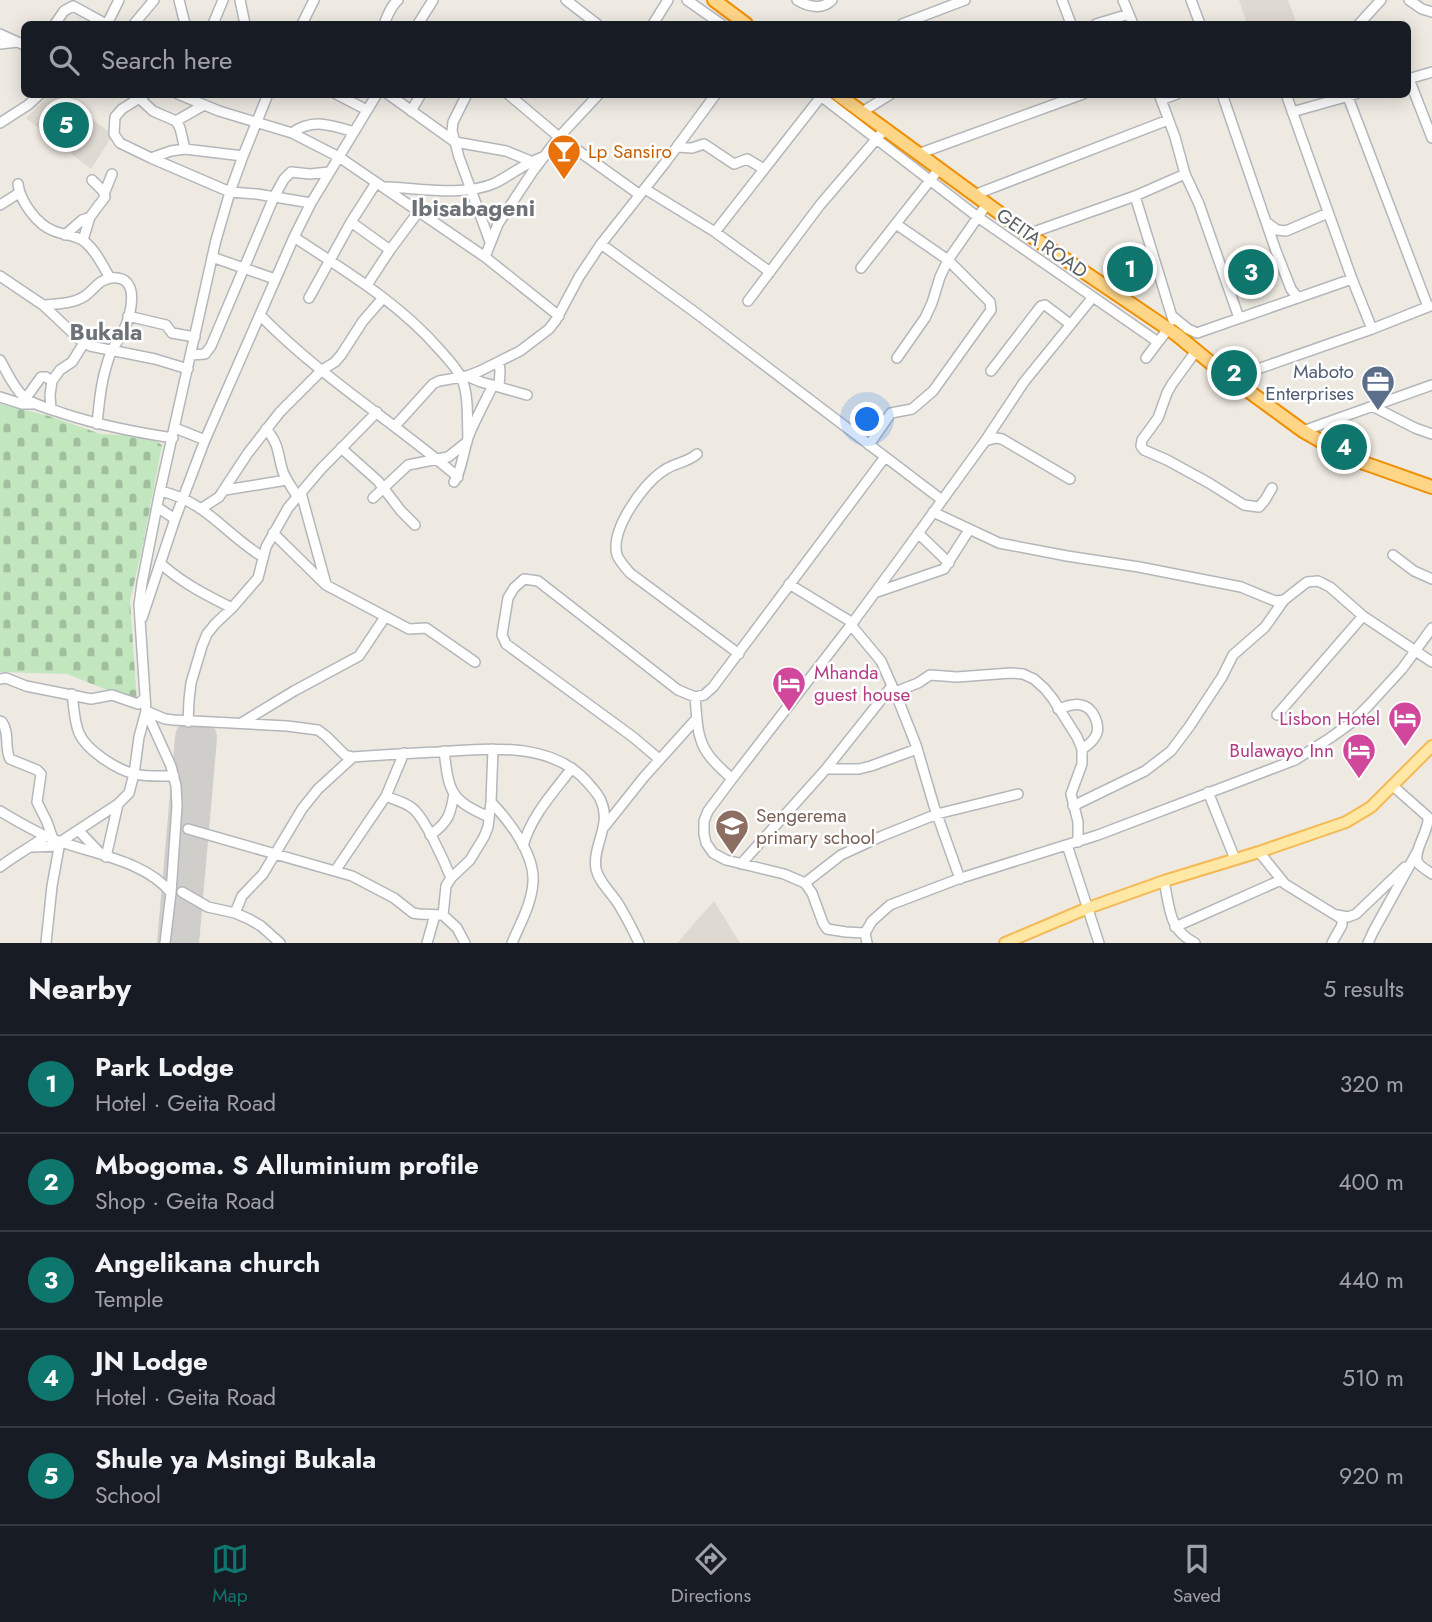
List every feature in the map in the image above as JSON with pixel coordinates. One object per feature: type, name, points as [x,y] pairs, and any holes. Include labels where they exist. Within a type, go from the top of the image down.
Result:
[{"type":"highway","points":[[714,0],[742,21]]},
{"type":"highway","name":"GEITA ROAD","points":[[843,98],[862,112],[881,134],[918,153],[1028,234],[1173,332],[1303,431],[1364,463],[1432,487]]},
{"type":"main road","points":[[1005,943],[1088,908],[1164,881],[1346,822],[1371,807],[1432,746]]},
{"type":"street","points":[[108,21],[119,0]]},
{"type":"street","points":[[136,21],[154,0]]},
{"type":"street","points":[[179,0],[184,21]]},
{"type":"street","points":[[213,21],[223,0]]},
{"type":"street","points":[[240,0],[244,21]]},
{"type":"street","points":[[304,21],[314,0]]},
{"type":"street","points":[[385,21],[388,12],[398,0]]},
{"type":"street","points":[[426,20],[433,0]]},
{"type":"street","points":[[566,0],[593,21]]},
{"type":"street","points":[[655,21],[668,0]]},
{"type":"street","points":[[687,0],[717,21]]},
{"type":"street","points":[[797,0],[820,7],[832,0]]},
{"type":"street","points":[[910,21],[965,0]]},
{"type":"street","points":[[1062,0],[1070,21]]},
{"type":"street","points":[[1124,0],[1132,21]]},
{"type":"street","points":[[1191,0],[1199,21]]},
{"type":"street","points":[[1362,21],[1381,0]]},
{"type":"street","points":[[1409,0],[1432,12]]},
{"type":"street","points":[[57,21],[66,4],[100,21]]},
{"type":"street","points":[[1106,21],[1129,14]]},
{"type":"street","points":[[0,34],[21,43]]},
{"type":"street","points":[[0,44],[21,43]]},
{"type":"street","points":[[1411,78],[1432,72]]},
{"type":"street","points":[[1411,86],[1432,138]]},
{"type":"street","points":[[0,123],[36,98]]},
{"type":"street","points":[[136,98],[115,117],[114,134],[120,143],[230,192],[311,203]]},
{"type":"street","points":[[140,98],[153,111],[176,121],[185,149]]},
{"type":"street","points":[[187,98],[219,111],[292,133],[339,157],[485,257],[559,316]]},
{"type":"street","points":[[0,867],[31,847],[54,841],[78,830],[118,804],[129,793],[144,705],[139,605],[160,491],[212,257],[230,192],[266,98]]},
{"type":"street","points":[[344,98],[367,110]]},
{"type":"street","points":[[141,621],[175,519],[178,496],[294,237],[311,203],[374,98]]},
{"type":"street","points":[[393,98],[454,142],[506,151],[534,163]]},
{"type":"street","points":[[411,111],[419,98]]},
{"type":"street","points":[[465,98],[453,122],[452,131],[489,240]]},
{"type":"street","points":[[512,98],[559,137],[643,192],[715,232],[770,272]]},
{"type":"street","points":[[380,185],[446,191],[495,183],[544,156],[595,98]]},
{"type":"street","points":[[395,426],[433,384],[464,377],[499,362],[520,351],[549,329],[601,244],[713,98]]},
{"type":"street","points":[[715,232],[818,98]]},
{"type":"street","points":[[825,98],[881,134],[930,181],[978,217],[1158,342]]},
{"type":"street","points":[[862,112],[885,98]]},
{"type":"street","points":[[918,153],[1072,98]]},
{"type":"street","points":[[1160,98],[1185,174],[1199,204],[1239,318]]},
{"type":"street","points":[[1223,98],[1265,221],[1291,289],[1298,298]]},
{"type":"street","points":[[1287,98],[1372,329]]},
{"type":"street","points":[[1292,112],[1344,98]]},
{"type":"street","points":[[1231,378],[1430,306],[1353,98]]},
{"type":"street","points":[[176,121],[204,105]]},
{"type":"street","points":[[974,195],[1168,120]]},
{"type":"street","points":[[292,133],[304,125],[314,124],[354,132]]},
{"type":"street","points":[[748,301],[820,205],[881,134]]},
{"type":"street","points":[[677,147],[692,148],[704,144],[734,164],[747,159],[764,169]]},
{"type":"street","points":[[150,158],[185,149],[243,156]]},
{"type":"street","points":[[485,257],[489,240],[534,163]]},
{"type":"street","points":[[861,268],[939,169]]},
{"type":"street","points":[[191,355],[200,356],[208,351],[284,179],[290,172],[329,172]]},
{"type":"street","points":[[83,240],[90,217],[103,200],[112,174]]},
{"type":"street","points":[[1028,234],[1135,196],[1185,174]]},
{"type":"street","points":[[92,180],[104,194]]},
{"type":"street","points":[[309,298],[351,222],[380,185]]},
{"type":"street","points":[[0,205],[19,189],[26,205],[48,229],[83,240],[101,261],[110,278]]},
{"type":"street","points":[[1135,196],[1172,316],[1173,332],[1158,342],[1146,358]]},
{"type":"street","points":[[897,358],[925,318],[948,260],[987,204]]},
{"type":"street","points":[[367,285],[419,211]]},
{"type":"street","points":[[1265,221],[1277,230],[1286,231],[1328,213]]},
{"type":"street","points":[[65,235],[82,220],[90,217]]},
{"type":"street","points":[[351,222],[390,250]]},
{"type":"street","points":[[869,445],[891,413],[912,409],[936,389],[991,310],[990,302],[948,260],[896,223]]},
{"type":"street","points":[[294,237],[367,285],[411,320],[464,377],[467,440],[448,457],[408,465],[373,498]]},
{"type":"street","points":[[469,246],[489,240]]},
{"type":"street","points":[[601,244],[942,500]]},
{"type":"street","points":[[212,257],[275,279]]},
{"type":"street","points":[[0,276],[43,305],[90,346],[155,359],[188,369]]},
{"type":"street","points":[[43,305],[75,300],[89,293],[102,280],[110,278],[123,279],[132,290],[123,333],[112,350],[101,386],[97,424]]},
{"type":"street","points":[[1172,316],[1188,330],[1196,333],[1352,279]]},
{"type":"street","points":[[1093,297],[1024,382],[985,441],[876,592],[708,811],[704,821],[704,834],[713,853],[726,860],[784,874],[805,883],[827,929],[866,938],[872,921],[890,905],[960,879],[1098,835],[1295,760],[1351,723],[1402,669],[1432,628]]},
{"type":"street","points":[[215,519],[215,510],[222,493],[266,429],[300,390],[335,362],[363,321],[383,298]]},
{"type":"street","points":[[991,371],[1041,306],[1045,305],[1070,324]]},
{"type":"street","points":[[260,315],[322,370],[436,459],[456,480],[467,440],[496,386],[500,371],[499,362]]},
{"type":"street","points":[[128,316],[166,325],[176,334],[195,337]]},
{"type":"street","points":[[254,327],[280,335]]},
{"type":"street","points":[[51,409],[52,381],[60,370],[72,362],[84,343]]},
{"type":"street","points":[[1196,351],[1172,384],[1158,418],[1142,440],[1141,446],[1244,505],[1259,507],[1272,488]]},
{"type":"street","points":[[0,360],[26,398],[37,404],[128,432],[174,433],[205,440]]},
{"type":"street","points":[[26,398],[41,377],[52,381]]},
{"type":"street","points":[[464,377],[527,395]]},
{"type":"street","points":[[1303,431],[1432,385]]},
{"type":"street","points":[[0,397],[22,404],[37,404]]},
{"type":"street","points":[[1372,406],[1432,434]]},
{"type":"street","points":[[188,722],[191,683],[207,634],[258,578],[273,533],[288,508],[377,412]]},
{"type":"street","points":[[266,429],[278,447],[287,480],[300,495],[326,585]]},
{"type":"street","points":[[985,441],[1002,439],[1070,479]]},
{"type":"street","points":[[341,448],[378,481],[415,525]]},
{"type":"street","points":[[697,454],[665,469],[644,488],[625,518],[618,535],[618,556],[631,573],[739,654]]},
{"type":"street","points":[[659,760],[633,737],[504,642],[502,630],[508,598],[514,588],[524,579],[538,581],[678,690],[695,697],[704,695],[739,654],[885,457]]},
{"type":"street","points":[[165,469],[178,496]]},
{"type":"street","points":[[202,508],[222,493],[287,480]]},
{"type":"street","points":[[160,491],[178,496],[202,508],[263,557]]},
{"type":"street","points":[[157,507],[175,519]]},
{"type":"street","points":[[933,512],[992,540],[1012,546],[1241,587],[1270,600],[1284,600]]},
{"type":"street","points":[[876,592],[944,569],[969,530]]},
{"type":"street","points":[[273,533],[326,585],[409,629],[426,628],[475,662]]},
{"type":"street","points":[[918,533],[949,563]]},
{"type":"street","points":[[1393,555],[1414,571],[1432,579]]},
{"type":"street","points":[[160,563],[181,580],[232,608]]},
{"type":"street","points":[[1073,806],[1145,771],[1171,751],[1222,677],[1233,655],[1265,627],[1284,600],[1307,582],[1318,581],[1330,587],[1363,616],[1432,662]]},
{"type":"street","points":[[789,584],[852,624],[881,661],[909,724],[960,879]]},
{"type":"street","points":[[1277,715],[1363,616]]},
{"type":"street","points":[[242,723],[359,656],[385,617]]},
{"type":"street","points":[[741,864],[893,689],[918,683],[930,675],[957,677],[1023,674],[1045,689],[1082,749],[1082,764],[1071,794],[1078,822],[1078,842]]},
{"type":"street","points":[[0,679],[6,678],[19,684],[91,699],[112,695],[144,705],[165,719],[317,730],[345,755],[353,757],[493,749],[537,753],[554,759],[572,768],[601,800],[605,812],[604,827],[596,870],[619,904],[639,943]]},
{"type":"street","points":[[72,694],[78,731],[84,742],[103,759],[134,774],[174,776]]},
{"type":"street","points":[[695,697],[700,738],[708,755],[732,779]]},
{"type":"street","points":[[1058,709],[1078,704],[1091,710],[1097,726],[1097,736],[1082,749]]},
{"type":"street","points":[[144,705],[174,776],[177,806],[165,943]]},
{"type":"street","points":[[604,827],[697,719]]},
{"type":"street","points":[[0,721],[6,728],[6,750],[10,759],[41,774],[37,802],[54,841],[46,943]]},
{"type":"street","points":[[427,943],[439,915],[446,887],[451,878],[470,860],[484,837],[491,802],[493,749]]},
{"type":"street","points":[[826,769],[859,769],[917,749]]},
{"type":"street","points":[[444,751],[447,778],[454,793],[468,808],[489,817]]},
{"type":"street","points":[[335,871],[386,796],[404,753]]},
{"type":"street","points":[[235,913],[242,896],[263,874],[302,809],[318,789],[353,757]]},
{"type":"street","points":[[523,846],[540,808],[572,768]]},
{"type":"street","points":[[1368,943],[1429,825],[1428,817],[1393,786]]},
{"type":"street","points":[[1208,792],[1235,859]]},
{"type":"street","points":[[430,835],[440,829],[451,813],[454,793]]},
{"type":"street","points":[[805,883],[841,855],[937,814],[1018,794]]},
{"type":"street","points":[[386,796],[413,808],[419,814],[451,878]]},
{"type":"street","points":[[491,802],[507,820],[523,846],[533,872],[531,896],[512,943]]},
{"type":"street","points":[[104,856],[118,804]]},
{"type":"street","points":[[0,811],[54,841],[135,866],[161,881],[171,893]]},
{"type":"street","points":[[1078,822],[1098,835]]},
{"type":"street","points":[[188,829],[352,876],[394,898],[413,913],[439,915],[457,928],[465,943]]},
{"type":"street","points":[[78,830],[104,856]]},
{"type":"street","points":[[31,847],[54,841]]},
{"type":"street","points":[[1067,845],[1099,943]]},
{"type":"street","points":[[1418,849],[1418,862],[1432,874]]},
{"type":"street","points":[[1259,852],[1289,887],[1342,919],[1332,943]]},
{"type":"street","points":[[1335,915],[1349,917],[1356,914],[1411,861]]},
{"type":"street","points":[[1176,928],[1281,880]]},
{"type":"street","points":[[1164,881],[1177,943]]},
{"type":"street","points":[[182,892],[208,907],[235,913],[261,926],[280,943]]},
{"type":"street","points":[[1176,928],[1182,936],[1195,943]]},
{"type":"shaded area","points":[[1239,0],[1288,0],[1296,21],[1246,21]]},
{"type":"shaded area","points":[[47,98],[65,98],[113,135],[91,169],[26,118]]},
{"type":"shaded area","points":[[714,901],[740,943],[677,943]]},
{"type":"green space","points":[[0,404],[49,416],[101,434],[147,436],[162,445],[130,601],[137,702],[67,674],[0,672]]},
{"type":"runway","points":[[178,943],[196,738]]},
{"type":"place","name":"Shule ya Msingi Bukala","points":[[66,125]]},
{"type":"place","name":"Lp Sansiro","points":[[564,181]]},
{"type":"place","name":"Park Lodge","points":[[1130,269]]},
{"type":"place","name":"Angelikana church","points":[[1251,272]]},
{"type":"place","name":"Mbogoma. S Alluminium profile","points":[[1234,373]]},
{"type":"place","name":"Maboto Enterprises","points":[[1378,412]]},
{"type":"place","name":"JN Lodge","points":[[1344,447]]},
{"type":"place","name":"Mhanda guest house","points":[[789,713]]},
{"type":"place","name":"Lisbon Hotel","points":[[1405,748]]},
{"type":"place","name":"Bulawayo Inn","points":[[1359,780]]},
{"type":"place","name":"Sengerema primary school","points":[[732,856]]},
{"type":"district","name":"Ibisabageni","points":[[473,208]]},
{"type":"district","name":"Bukala","points":[[106,332]]}]
